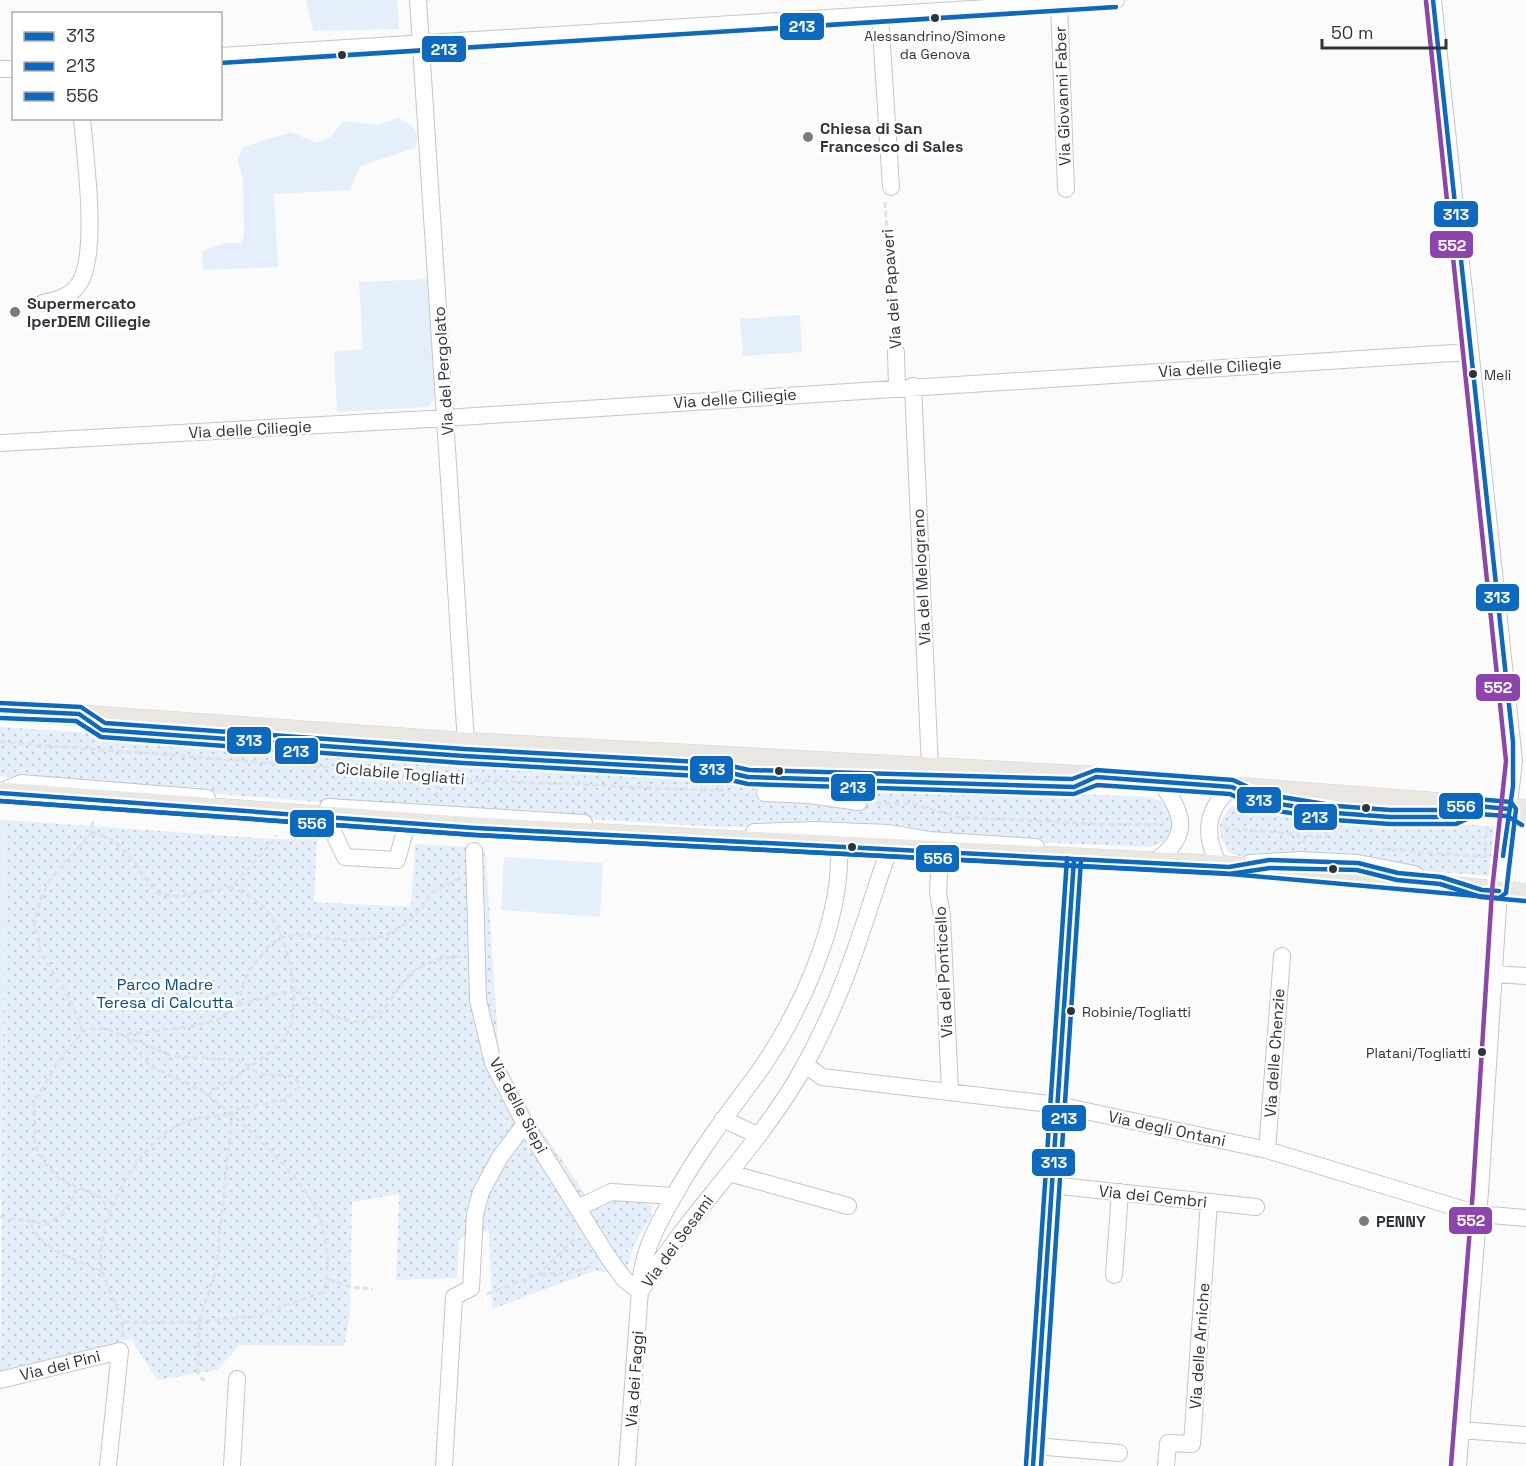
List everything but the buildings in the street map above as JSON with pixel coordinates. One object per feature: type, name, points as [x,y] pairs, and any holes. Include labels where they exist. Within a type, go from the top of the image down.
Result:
[{"type":"main road","points":[[0,710],[466,743],[1096,777],[1478,806],[1520,812]]},
{"type":"main road","points":[[0,792],[407,823],[839,849],[1154,862],[1526,894]]},
{"type":"street","name":"Via del Pergolato","points":[[418,0],[447,418],[466,743]]},
{"type":"street","points":[[222,56],[880,15],[1050,2],[1116,0]]},
{"type":"street","points":[[1433,0],[1469,351],[1520,742],[1513,786],[1520,812],[1490,891],[1494,974],[1458,1466]]},
{"type":"street","name":"Via Giovanni Faber","points":[[1050,2],[1066,189]]},
{"type":"street","points":[[880,15],[888,193]]},
{"type":"street","points":[[43,303],[66,297],[72,292],[78,286],[87,266],[89,231],[82,120]]},
{"type":"street","name":"Via delle Ciliegie","points":[[0,443],[447,418],[1469,351]]},
{"type":"street","name":"Via dei Papaveri","points":[[896,352],[905,387]]},
{"type":"street","name":"Via del Melograno","points":[[905,387],[930,768]]},
{"type":"street","points":[[79,714],[102,730],[464,756],[718,770],[748,777],[838,777],[1074,787],[1096,777]]},
{"type":"street","points":[[1154,862],[1173,848],[1180,832],[1179,812],[1160,782]]},
{"type":"street","points":[[0,792],[21,783],[565,822],[765,833],[815,830],[888,833],[928,840],[1061,849],[1100,860]]},
{"type":"street","points":[[1225,867],[1208,837],[1210,816],[1221,797],[1233,787]]},
{"type":"street","points":[[765,793],[809,795],[859,802]]},
{"type":"street","points":[[326,817],[345,857],[354,858],[397,860],[407,823]]},
{"type":"street","name":"Via dei Sesami","points":[[640,1292],[646,1251],[674,1196],[723,1119],[773,1049],[814,964],[825,938],[837,892],[839,849]]},
{"type":"street","name":"Via delle Siepi","points":[[474,851],[478,1000],[493,1063],[525,1124],[615,1268],[640,1292]]},
{"type":"street","name":"Via dei Sesami","points":[[640,1292],[665,1252],[729,1173],[805,1064],[850,963],[889,851]]},
{"type":"street","name":"Via del Ponticello","points":[[940,853],[938,893],[942,916],[950,1091]]},
{"type":"street","points":[[1033,1466],[1074,859]]},
{"type":"street","name":"Via delle Chenzie","points":[[1267,1150],[1282,956]]},
{"type":"street","points":[[1494,974],[1526,976]]},
{"type":"street","name":"Via degli Ontani","points":[[805,1064],[822,1077],[1058,1105],[1267,1150],[1478,1214],[1526,1218]]},
{"type":"street","points":[[723,1119],[757,1135]]},
{"type":"street","points":[[444,1466],[454,1297],[471,1288],[475,1214],[481,1192],[500,1157],[525,1124]]},
{"type":"street","points":[[729,1173],[848,1206]]},
{"type":"street","name":"Via dei Cembri","points":[[1051,1185],[1256,1207]]},
{"type":"street","points":[[578,1208],[611,1192],[674,1196]]},
{"type":"street","points":[[1114,1275],[1120,1192]]},
{"type":"street","name":"Via delle Arniche","points":[[1166,1466],[1168,1443],[1192,1444],[1209,1202]]},
{"type":"street","name":"Via dei Faggi","points":[[627,1466],[640,1292]]},
{"type":"street","points":[[108,1466],[120,1351]]},
{"type":"street","name":"Via dei Pini","points":[[0,1380],[120,1351]]},
{"type":"street","points":[[232,1466],[237,1379]]},
{"type":"street","points":[[1461,1430],[1526,1435]]},
{"type":"street","points":[[1034,1446],[1119,1453]]},
{"type":"path","name":"Via dei Papaveri","points":[[888,193],[896,352]]},
{"type":"path","name":"Ciclabile Togliatti","points":[[0,742],[436,777],[732,791]]},
{"type":"path","points":[[436,809],[437,768]]},
{"type":"path","points":[[859,802],[913,804],[958,817],[1100,824],[1174,824]]},
{"type":"path","points":[[1302,849],[1307,836],[1326,837],[1327,816]]},
{"type":"path","points":[[83,1031],[69,998],[41,953],[34,926],[40,900],[50,880],[91,833],[93,821]]},
{"type":"path","points":[[1484,866],[1487,826]]},
{"type":"path","points":[[1220,828],[1296,834],[1303,843],[1310,844]]},
{"type":"path","points":[[91,833],[112,838],[121,846],[159,894],[179,896],[231,887],[276,839],[276,835]]},
{"type":"path","points":[[1381,849],[1494,858]]},
{"type":"path","points":[[239,1005],[242,985],[252,967],[271,944],[282,937],[308,935],[347,941],[385,936],[407,923],[422,908],[431,893],[461,878],[476,877]]},
{"type":"path","points":[[207,1095],[285,1037],[294,1008],[294,989],[282,937],[264,907],[231,887]]},
{"type":"path","points":[[294,989],[326,1011],[340,1018],[358,1022],[375,1017],[391,1003],[406,978],[423,966],[440,958],[477,955]]},
{"type":"path","points":[[125,1034],[189,1027],[217,1020],[239,1005],[294,989]]},
{"type":"path","points":[[109,1214],[102,1198],[59,1179],[48,1167],[35,1146],[34,1102],[58,1062],[83,1031],[105,1028],[125,1034],[172,1056],[238,1060],[260,1074],[292,1076],[298,1082],[298,1088],[284,1100],[237,1109],[232,1115],[216,1270],[199,1323],[198,1373],[204,1381]]},
{"type":"path","points":[[124,1322],[199,1323],[257,1316],[323,1292],[328,1279],[323,1233],[311,1200],[276,1157],[232,1115],[207,1095],[147,1062],[125,1034]]},
{"type":"path","points":[[120,1351],[124,1322],[102,1271],[103,1245],[109,1214],[124,1179],[152,1145],[174,1128],[204,1116],[232,1115]]},
{"type":"path","points":[[0,1217],[48,1224],[62,1214],[79,1188]]},
{"type":"path","points":[[539,1274],[573,1240],[578,1208]]},
{"type":"path","points":[[31,1223],[35,1235],[62,1254],[102,1271]]},
{"type":"path","points":[[471,1288],[487,1294],[539,1274],[573,1272],[589,1267],[599,1243]]},
{"type":"path","points":[[328,1279],[351,1287],[373,1289]]},
{"type":"green space","points":[[306,0],[397,0],[399,29],[313,31]]},
{"type":"green space","points":[[398,118],[417,133],[415,148],[360,166],[350,190],[274,194],[278,267],[203,270],[202,251],[225,243],[240,243],[244,237],[243,181],[238,160],[243,147],[291,132],[317,143],[330,137],[344,121],[377,125]]},
{"type":"green space","points":[[428,279],[436,396],[428,407],[337,412],[334,352],[363,349],[359,282]]},
{"type":"green space","points":[[800,315],[802,352],[743,356],[740,319]]},
{"type":"green space","points":[[0,727],[985,790],[1148,797],[1166,805],[1174,818],[1174,825],[1163,842],[1149,847],[1013,841],[823,826],[718,827],[318,802],[0,776]]},
{"type":"green space","points":[[1261,805],[1496,827],[1494,876],[1257,860],[1229,853],[1220,834],[1220,824],[1226,812],[1232,806]]},
{"type":"green space","points":[[0,819],[5,820],[1,1200],[0,1200]]},
{"type":"green space","name":"Parco Madre Teresa di Calcutta","points":[[5,820],[275,839],[317,839],[314,902],[411,907],[415,844],[485,848],[499,1058],[517,1094],[587,1197],[652,1206],[651,1217],[634,1245],[626,1271],[610,1273],[594,1271],[492,1309],[489,1231],[459,1239],[457,1278],[396,1280],[399,1194],[352,1202],[350,1316],[344,1346],[240,1345],[217,1370],[157,1380],[131,1339],[0,1371]]},
{"type":"green space","points":[[504,857],[603,863],[600,917],[501,910]]},
{"type":"transit line","name":"313","points":[[1433,0],[1513,742],[1513,786],[1503,856]]},
{"type":"transit line","name":"552","points":[[1426,1],[1506,761],[1492,891],[1473,1190],[1451,1465]]},
{"type":"transit line","name":"213","points":[[222,63],[1116,7]]},
{"type":"transit line","name":"556","points":[[0,703],[81,707],[105,723],[464,749],[718,763],[749,770],[1072,779],[1096,770],[1233,780],[1263,794],[1337,806],[1390,810],[1453,810],[1476,799],[1511,802],[1516,809],[1506,893],[1499,898],[1219,873],[475,835],[0,801]]},
{"type":"transit line","name":"313","points":[[0,710],[79,714],[102,730],[464,756],[718,770],[748,777],[1074,787],[1096,777],[1232,787],[1261,801],[1336,813],[1390,817],[1455,817],[1477,806],[1509,809]]},
{"type":"transit line","name":"213","points":[[0,718],[76,721],[101,737],[463,763],[717,777],[748,784],[1074,794],[1097,785],[1230,794],[1259,808],[1335,820],[1390,824],[1456,824],[1478,814],[1507,816],[1522,825]]},
{"type":"transit line","name":"313","points":[[0,793],[475,828],[1229,867],[1269,860],[1358,863],[1398,873],[1441,877],[1482,890],[1499,891]]},
{"type":"transit line","name":"213","points":[[0,801],[475,835],[1229,874],[1270,868],[1357,870],[1397,880],[1440,884],[1481,897],[1525,901]]},
{"type":"transit line","name":"556","points":[[1026,1465],[1067,858]]},
{"type":"transit line","name":"313","points":[[1033,1466],[1074,859]]},
{"type":"transit line","name":"213","points":[[1041,1466],[1081,860]]},
{"type":"place","name":"Alessandrino/Simone da Genova","points":[[935,18]]},
{"type":"place","name":"Chiesa di San Francesco di Sales","points":[[808,137]]},
{"type":"place","name":"Supermercato IperDEM Ciliegie","points":[[15,312]]},
{"type":"place","name":"Meli","points":[[1473,374]]},
{"type":"place","name":"Robinie/Togliatti","points":[[1071,1011]]},
{"type":"place","name":"Platani/Togliatti","points":[[1482,1052]]},
{"type":"place","name":"PENNY","points":[[1364,1221]]}]
